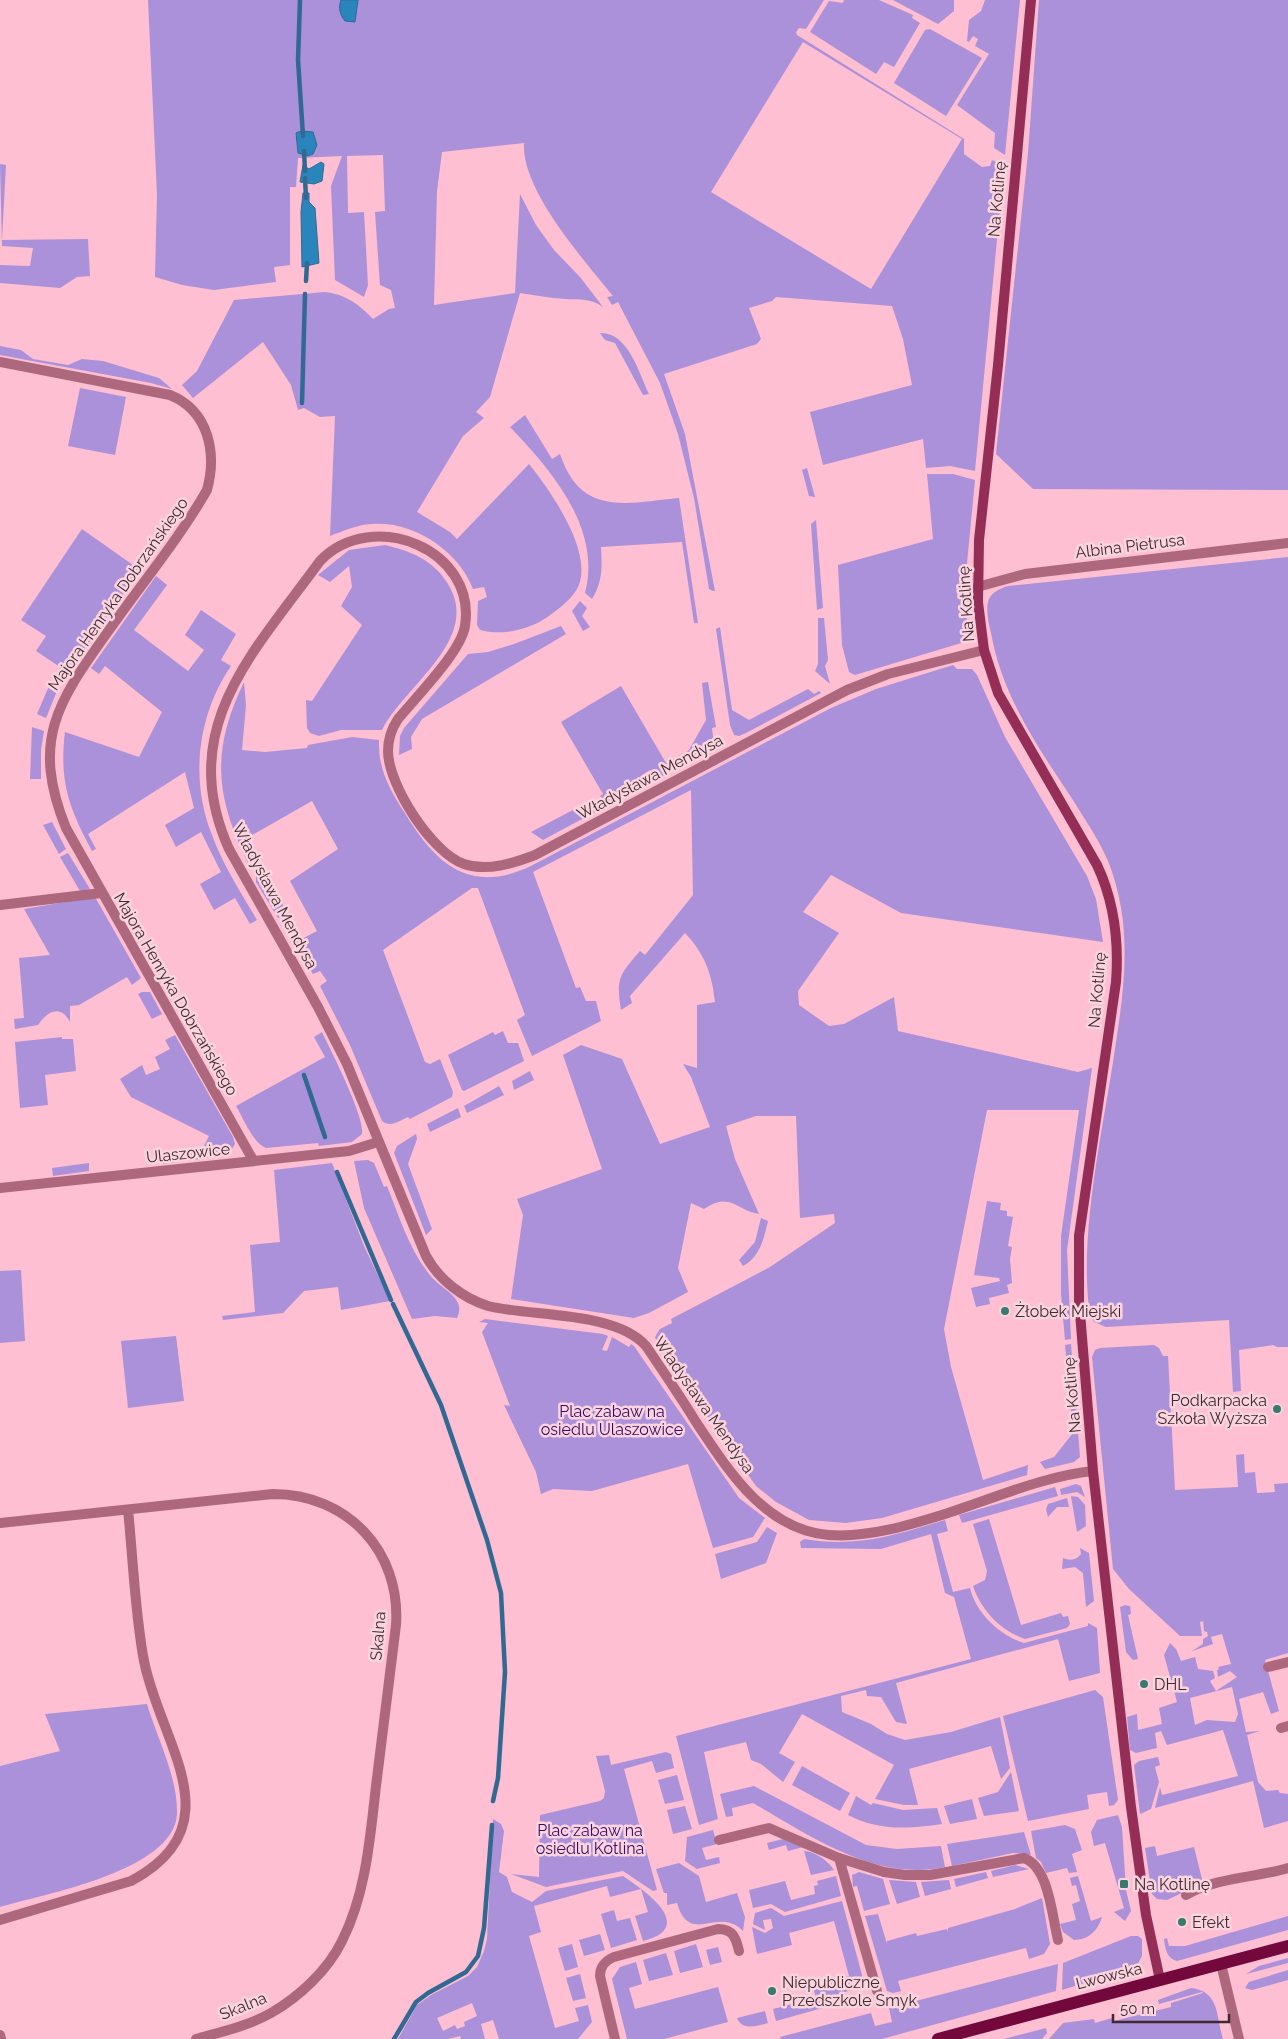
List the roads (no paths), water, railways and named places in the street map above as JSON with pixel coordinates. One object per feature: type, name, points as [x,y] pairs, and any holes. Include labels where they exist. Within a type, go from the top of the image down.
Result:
[{"type":"main road","name":"Lwowska","points":[[938,2039],[1288,1946]]},
{"type":"street","name":"Na Kotlinę","points":[[1031,0],[998,365],[979,540],[977,587],[984,650],[1004,705],[1103,878],[1114,921],[1117,953],[1116,982],[1094,1119],[1078,1255],[1079,1301],[1093,1471],[1131,1807],[1148,1922],[1160,1980]]},
{"type":"street","name":"Majora Henryka Dobrzańskiego","points":[[0,362],[170,396],[184,403],[193,411],[209,436],[211,466],[207,490],[73,680],[55,720],[50,763],[54,796],[66,828],[253,1160]]},
{"type":"street","name":"Władysława Mendysa","points":[[984,650],[888,674],[847,690],[536,855],[520,861],[492,866],[466,865],[443,852],[421,826],[393,777],[388,750],[395,724],[452,653],[463,633],[465,612],[457,582],[447,566],[431,552],[414,543],[397,537],[358,538],[343,544],[327,554],[241,668],[218,719],[213,742],[212,790],[218,823],[229,849],[332,1033],[347,1064],[426,1256],[450,1285],[474,1302],[488,1306],[609,1324],[636,1336],[646,1346],[741,1485],[766,1508],[796,1527],[830,1535],[854,1535],[891,1529],[1068,1475],[1093,1471]]},
{"type":"street","name":"Albina Pietrusa","points":[[977,587],[1025,574],[1288,543]]},
{"type":"street","points":[[0,905],[101,893]]},
{"type":"street","name":"Ulaszowice","points":[[0,1188],[349,1151],[378,1142]]},
{"type":"street","name":"Skalna","points":[[0,1523],[273,1494],[294,1494],[316,1500],[341,1513],[376,1544],[390,1571],[396,1597],[396,1625],[373,1822],[361,1886],[346,1933],[336,1952],[322,1970],[283,2005],[250,2023],[196,2039]]},
{"type":"street","points":[[0,1920],[131,1881],[150,1870],[168,1856],[179,1839],[183,1827],[186,1815],[184,1787],[144,1661],[128,1510]]},
{"type":"street","points":[[1268,1668],[1288,1662]]},
{"type":"street","points":[[719,1840],[769,1828],[839,1858],[884,1872],[917,1876],[1024,1858],[1033,1862],[1041,1872],[1058,1940]]},
{"type":"street","points":[[839,1858],[877,1991]]},
{"type":"street","points":[[1186,1895],[1199,1889],[1249,1875],[1267,1874],[1288,1868]]},
{"type":"street","points":[[615,2039],[600,1976],[601,1968],[606,1961],[614,1957],[718,1929],[731,1932],[736,1938],[739,1951]]},
{"type":"street","points":[[1221,1964],[1239,2039]]},
{"type":"street","points":[[0,2035],[1,2039]]},
{"type":"water","points":[[341,0],[358,0],[355,22],[343,19],[340,9]]},
{"type":"water","points":[[301,131],[313,132],[317,145],[313,154],[308,156],[298,153],[296,133]]},
{"type":"water","points":[[321,162],[324,164],[322,181],[314,184],[300,182],[303,165],[309,169]]},
{"type":"water","points":[[303,193],[309,193],[309,202],[315,208],[319,263],[302,267],[301,212]]},
{"type":"waterway","points":[[300,0],[298,60],[303,136]]},
{"type":"waterway","points":[[304,151],[305,171]]},
{"type":"waterway","points":[[305,178],[306,198]]},
{"type":"waterway","points":[[306,281],[307,263]]},
{"type":"waterway","points":[[302,403],[305,294]]},
{"type":"waterway","points":[[304,1075],[325,1137]]},
{"type":"waterway","points":[[337,1172],[391,1300]]},
{"type":"waterway","points":[[393,1304],[441,1405],[487,1540],[501,1593],[505,1672],[498,1778],[493,1801]]},
{"type":"waterway","points":[[394,2039],[416,2002],[428,1993],[466,1972],[478,1956],[484,1928],[492,1825]]},
{"type":"place","name":"Żłobek Miejski","points":[[1005,1311]]},
{"type":"place","name":"Podkarpacka Szkoła Wyższa","points":[[1277,1409]]},
{"type":"place","name":"DHL","points":[[1144,1684]]},
{"type":"place","name":"Na Kotlinę","points":[[1124,1884]]},
{"type":"place","name":"Efekt","points":[[1182,1922]]},
{"type":"place","name":"Niepubliczne Przedszkole Smyk","points":[[772,1991]]},
{"type":"park label","name":"Plac zabaw na osiedlu Ulaszowice","points":[[612,1420]]},
{"type":"park label","name":"Plac zabaw na osiedlu Kotlina","points":[[590,1839]]}]
